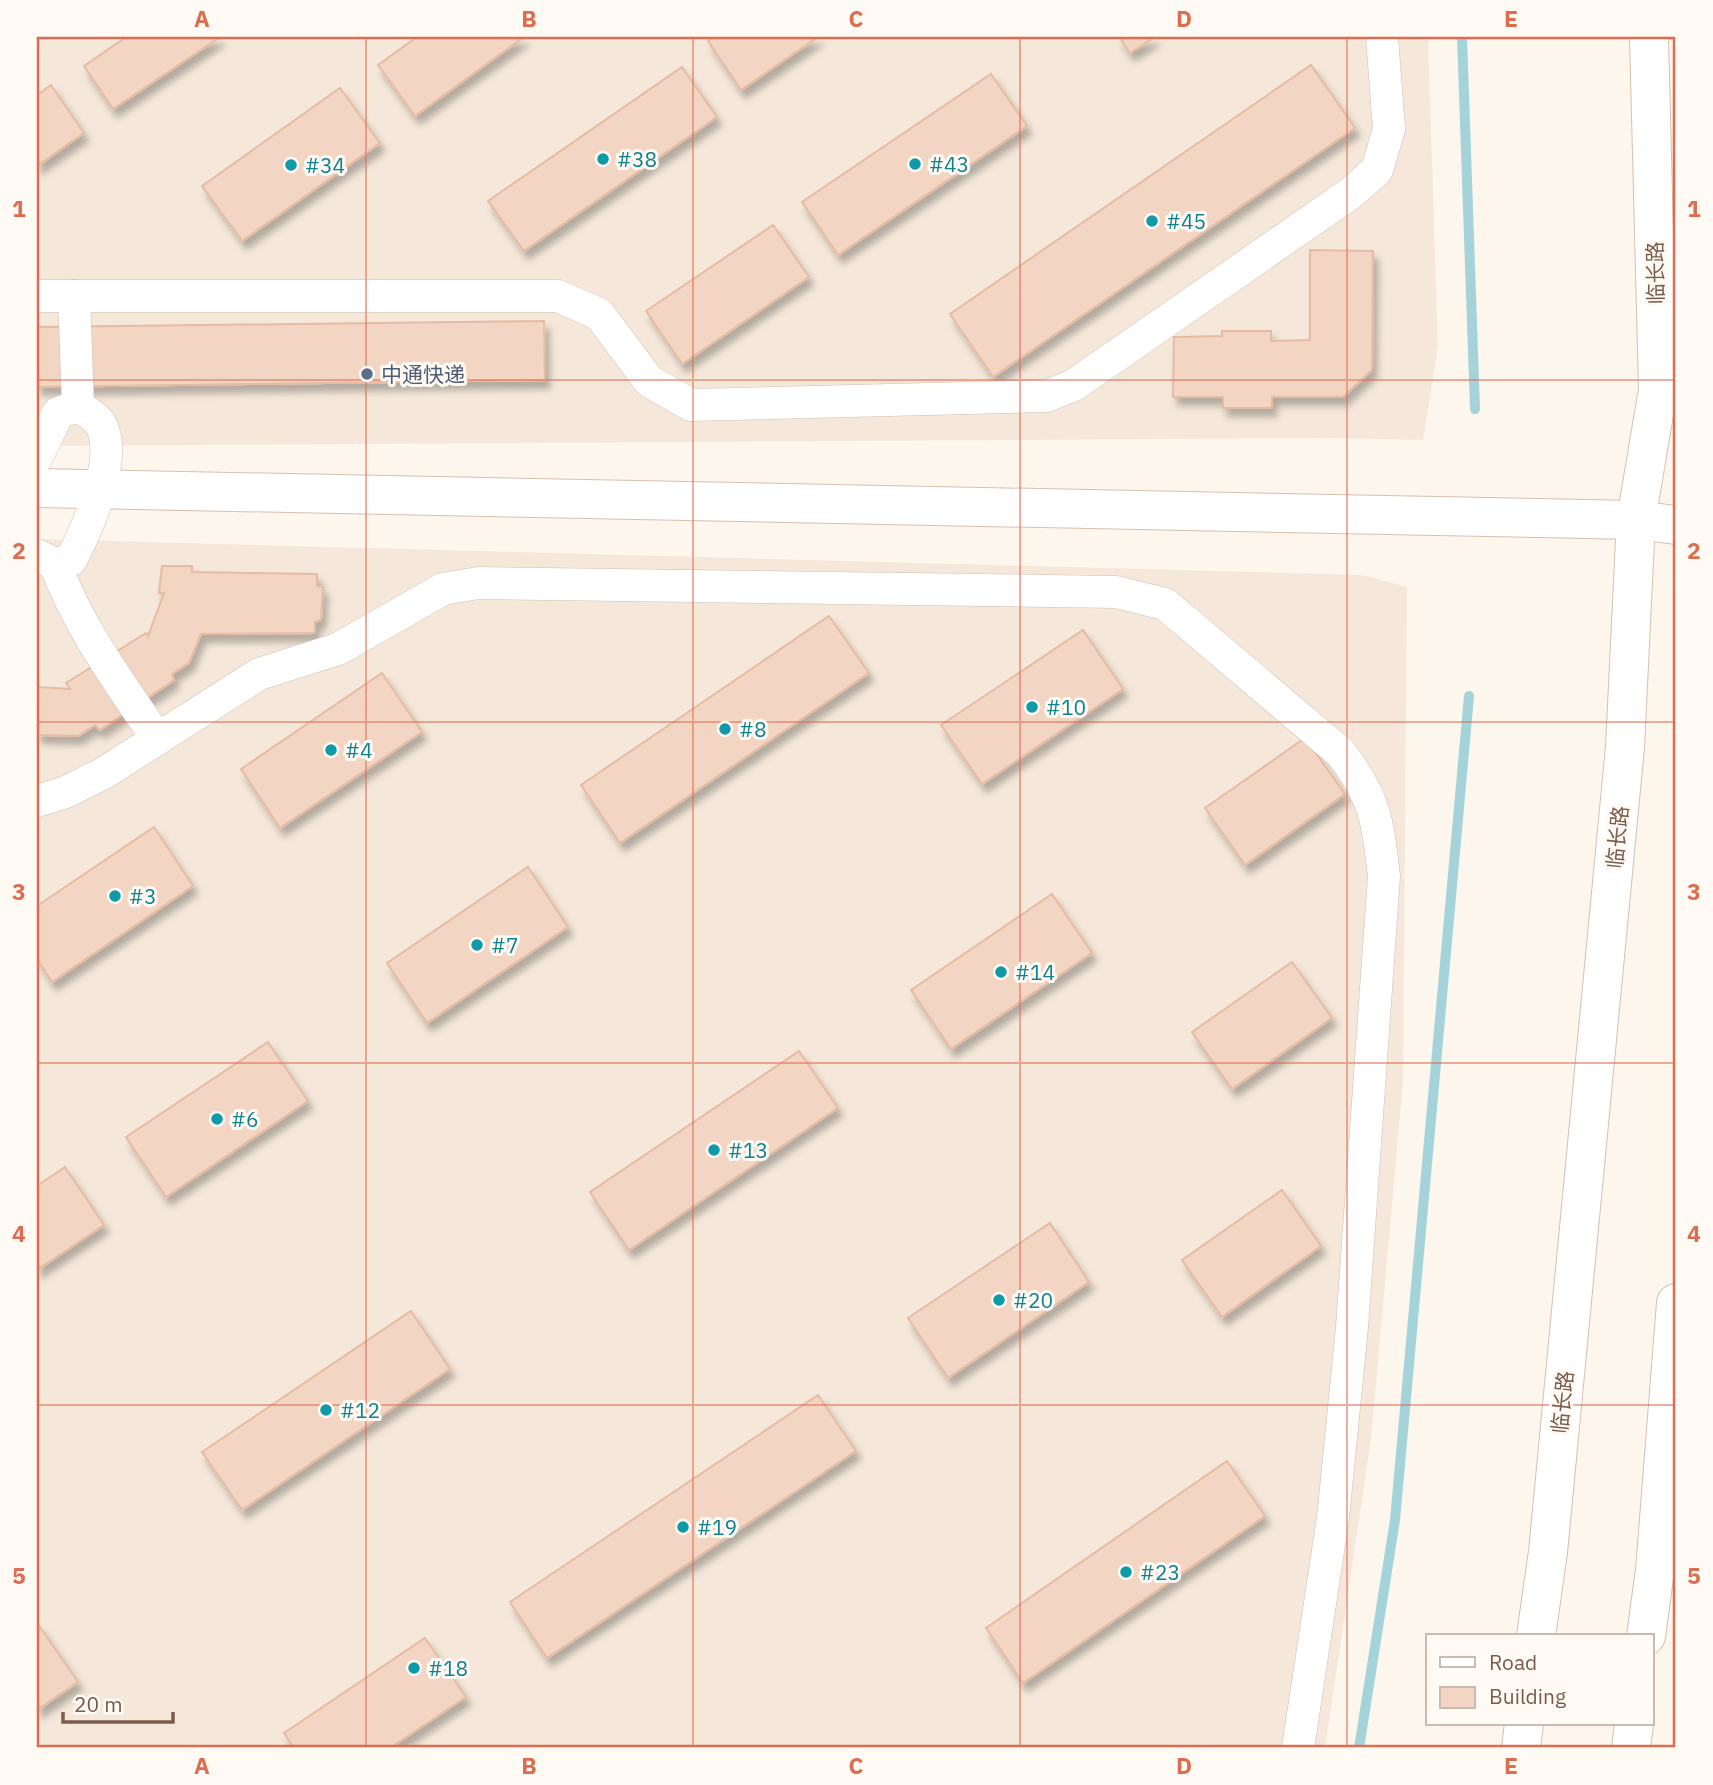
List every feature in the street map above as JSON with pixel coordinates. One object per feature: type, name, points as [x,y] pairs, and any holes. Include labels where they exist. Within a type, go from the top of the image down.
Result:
[{"type":"main road","name":"临长路","points":[[1536,1634],[1548,1552],[1624,761],[1636,520],[1658,390],[1649,37]]},
{"type":"main road","points":[[37,488],[1636,520],[1676,526]]},
{"type":"main road","points":[[1646,1634],[1655,1570],[1676,1304]]},
{"type":"main road","points":[[1521,1748],[1524,1726]]},
{"type":"main road","points":[[1631,1748],[1634,1726]]},
{"type":"street","points":[[37,296],[558,296],[599,314],[649,381],[691,405],[1047,396],[1074,385],[1351,193],[1377,170],[1389,129],[1382,37]]},
{"type":"street","points":[[74,296],[78,407]]},
{"type":"street","points":[[37,457],[58,414],[78,407]]},
{"type":"street","points":[[46,560],[71,560],[100,488],[109,446],[99,422],[78,407]]},
{"type":"street","points":[[46,560],[95,647],[157,738]]},
{"type":"street","points":[[37,801],[66,792],[104,773],[260,674],[338,649],[443,589],[478,583],[1116,592],[1165,604],[1299,715],[1341,754],[1359,777],[1375,809],[1384,876],[1352,1327],[1333,1518],[1298,1748]]},
{"type":"shaded area","points":[[37,37],[1428,37],[1438,347],[1423,440],[1329,438],[37,446]]},
{"type":"shaded area","points":[[37,539],[1363,575],[1407,587],[1403,1082],[1371,1439],[1325,1748],[37,1748]]},
{"type":"building","points":[[126,37],[220,37],[113,109],[84,66]]},
{"type":"building","points":[[417,37],[524,37],[415,116],[378,65]]},
{"type":"building","points":[[714,37],[818,37],[741,90],[708,41]]},
{"type":"building","points":[[1119,37],[1155,37],[1130,53]]},
{"type":"building","name":"#45","points":[[1311,65],[1355,128],[993,377],[950,314]]},
{"type":"building","name":"#38","points":[[682,67],[717,117],[524,251],[488,201]]},
{"type":"building","name":"#43","points":[[991,74],[1027,126],[838,255],[802,202]]},
{"type":"building","points":[[51,85],[84,133],[37,166],[37,95]]},
{"type":"building","name":"#34","points":[[340,88],[380,143],[242,241],[202,186]]},
{"type":"building","points":[[773,225],[809,277],[682,364],[646,311]]},
{"type":"building","points":[[1310,250],[1373,251],[1372,370],[1343,397],[1272,397],[1272,408],[1223,408],[1223,397],[1173,397],[1174,337],[1222,336],[1222,331],[1271,331],[1271,341],[1310,340]]},
{"type":"building","points":[[544,321],[545,380],[37,387],[37,327]]},
{"type":"building","points":[[162,566],[192,566],[192,572],[317,574],[317,586],[323,587],[321,620],[315,622],[315,633],[201,634],[189,663],[172,674],[174,680],[100,730],[95,725],[78,736],[37,735],[37,687],[70,689],[66,683],[146,633],[148,636],[164,593],[159,593]]},
{"type":"building","name":"#8","points":[[829,616],[869,673],[620,843],[581,785]]},
{"type":"building","name":"#10","points":[[1083,630],[1123,689],[982,784],[941,725]]},
{"type":"building","name":"#4","points":[[382,673],[422,732],[280,828],[241,769]]},
{"type":"building","points":[[1305,738],[1345,794],[1245,865],[1205,808]]},
{"type":"building","name":"#3","points":[[154,827],[193,886],[52,982],[37,959],[37,906]]},
{"type":"building","name":"#7","points":[[528,867],[568,927],[427,1023],[387,963]]},
{"type":"building","name":"#14","points":[[1052,894],[1092,953],[951,1049],[911,990]]},
{"type":"building","points":[[1292,962],[1332,1018],[1232,1089],[1192,1032]]},
{"type":"building","name":"#6","points":[[268,1042],[308,1101],[166,1197],[126,1137]]},
{"type":"building","name":"#13","points":[[799,1051],[838,1108],[629,1250],[590,1192]]},
{"type":"building","points":[[65,1167],[104,1225],[37,1270],[37,1186]]},
{"type":"building","points":[[1282,1190],[1321,1246],[1222,1317],[1182,1260]]},
{"type":"building","name":"#20","points":[[1050,1223],[1089,1282],[948,1378],[908,1318]]},
{"type":"building","name":"#12","points":[[411,1311],[450,1369],[242,1510],[202,1452]]},
{"type":"building","name":"#19","points":[[818,1395],[856,1451],[547,1658],[510,1602]]},
{"type":"building","name":"#23","points":[[1227,1461],[1265,1516],[1023,1683],[986,1628]]},
{"type":"building","points":[[37,1625],[78,1682],[37,1710]]},
{"type":"building","name":"#18","points":[[425,1638],[466,1697],[390,1748],[294,1748],[284,1733]]},
{"type":"waterway","points":[[1462,37],[1475,409]]},
{"type":"waterway","points":[[1359,1748],[1395,1520],[1469,696]]},
{"type":"place","name":"#38","points":[[603,159]]},
{"type":"place","name":"#43","points":[[915,164]]},
{"type":"place","name":"#34","points":[[291,165]]},
{"type":"place","name":"#45","points":[[1152,221]]},
{"type":"place","name":"中通快递","points":[[367,374]]},
{"type":"place","name":"#10","points":[[1032,707]]},
{"type":"place","name":"#8","points":[[725,729]]},
{"type":"place","name":"#4","points":[[331,750]]},
{"type":"place","name":"#3","points":[[115,896]]},
{"type":"place","name":"#7","points":[[477,945]]},
{"type":"place","name":"#14","points":[[1001,972]]},
{"type":"place","name":"#6","points":[[217,1119]]},
{"type":"place","name":"#13","points":[[714,1150]]},
{"type":"place","name":"#20","points":[[999,1300]]},
{"type":"place","name":"#12","points":[[326,1410]]},
{"type":"place","name":"#19","points":[[683,1527]]},
{"type":"place","name":"#23","points":[[1126,1572]]},
{"type":"place","name":"#18","points":[[414,1668]]}]
